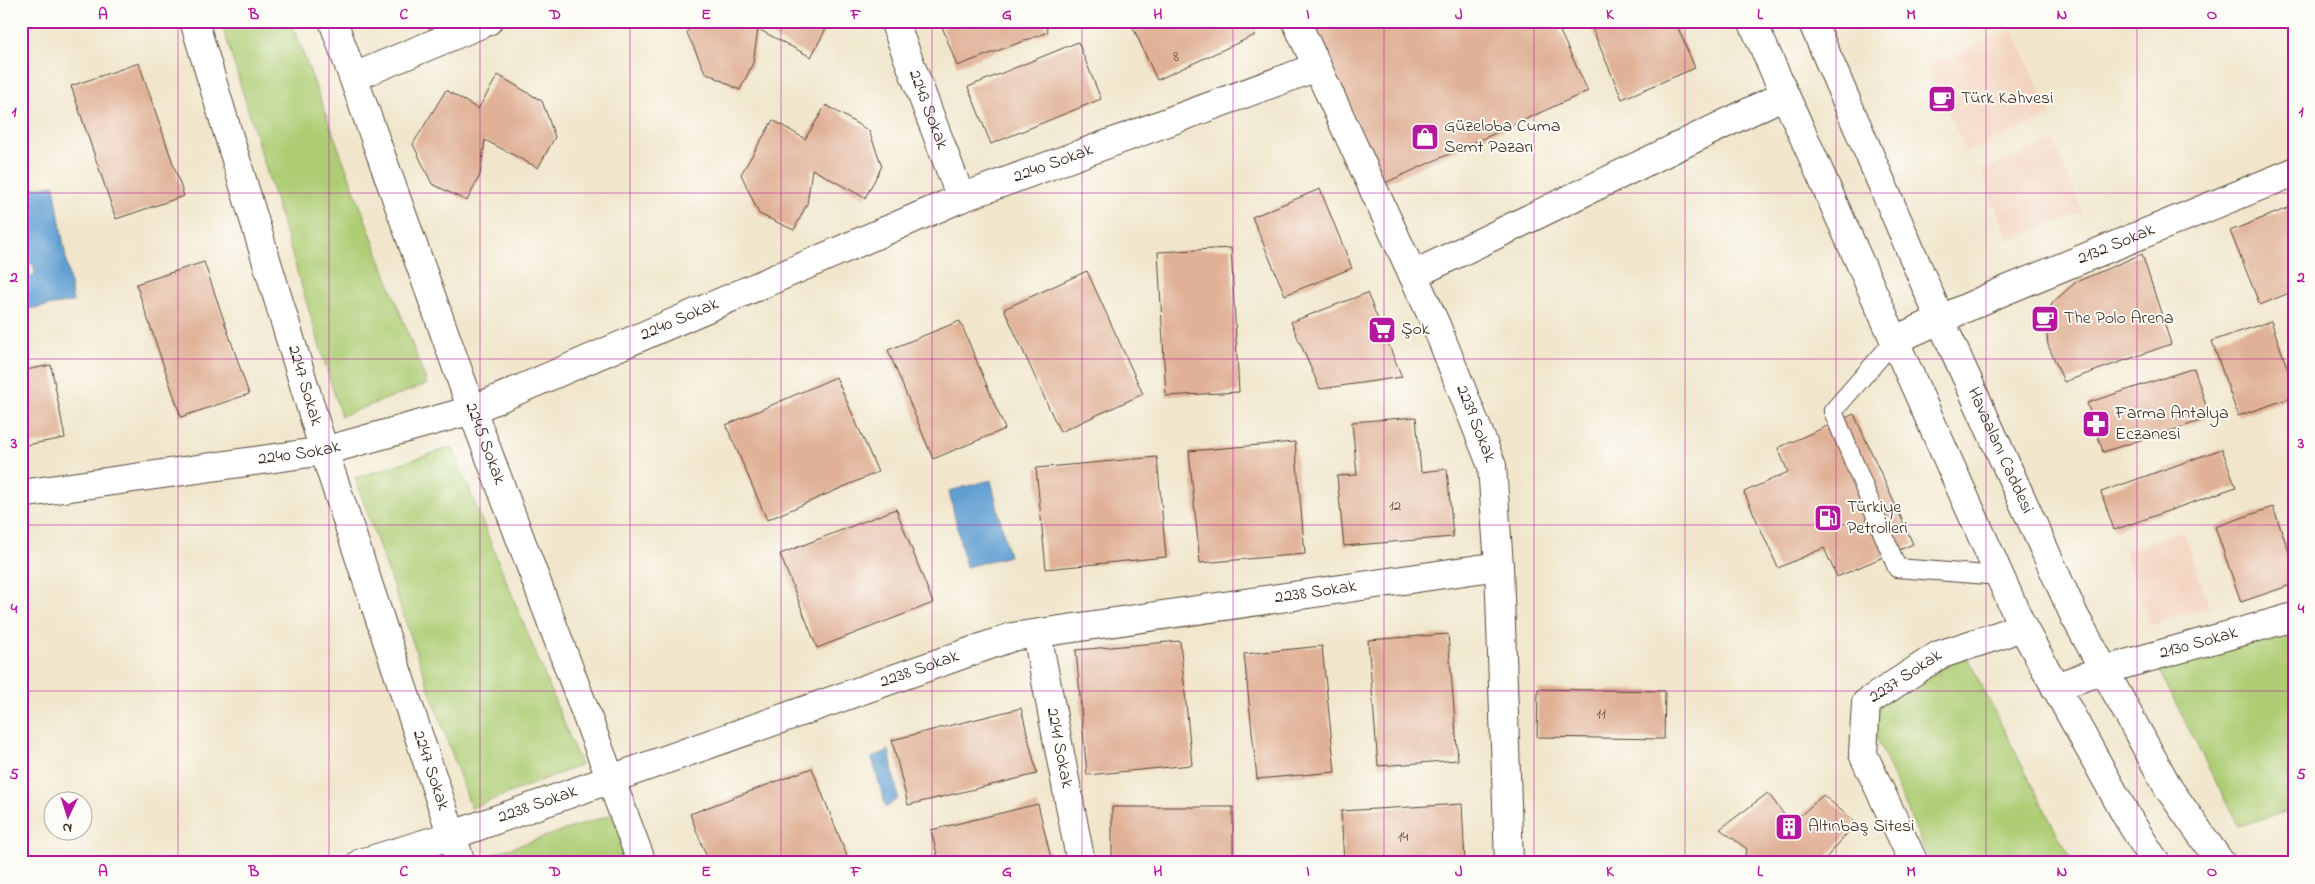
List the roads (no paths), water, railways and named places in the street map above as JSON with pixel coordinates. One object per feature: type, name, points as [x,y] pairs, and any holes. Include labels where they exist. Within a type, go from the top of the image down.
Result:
[{"type":"street","name":"2247 Sokak","points":[[194,21],[324,452],[461,863]]},
{"type":"street","name":"2245 Sokak","points":[[334,21],[472,410],[642,863]]},
{"type":"street","points":[[354,77],[488,21]]},
{"type":"street","name":"2243 Sokak","points":[[894,21],[961,198]]},
{"type":"street","name":"2239 Sokak","points":[[1296,21],[1436,325],[1492,466],[1499,566],[1509,863]]},
{"type":"street","points":[[1752,21],[2022,626],[2128,817],[2156,863]]},
{"type":"street","name":"Havaalanı Caddesi","points":[[1812,21],[1940,319],[2048,561],[2104,670],[2169,789],[2221,863]]},
{"type":"street","name":"2240 Sokak","points":[[21,494],[324,452],[472,410],[961,198],[1317,67]]},
{"type":"street","points":[[1413,275],[1784,95]]},
{"type":"street","name":"2132 Sokak","points":[[1895,340],[1940,319],[2294,172]]},
{"type":"street","name":"2238 Sokak","points":[[361,863],[453,836],[1012,637],[1499,566]]},
{"type":"street","name":"2130 Sokak","points":[[2055,687],[2104,670],[2294,617]]},
{"type":"street","name":"2237 Sokak","points":[[1914,863],[1863,754],[1866,702],[1939,655],[2022,626]]},
{"type":"street","name":"2241 Sokak","points":[[1037,634],[1081,863]]},
{"type":"lane","points":[[1895,340],[1833,411],[1897,568],[2000,576]]},
{"type":"water","points":[[54,185],[73,302],[21,310],[21,277],[35,275],[33,263],[21,265],[21,190]]},
{"type":"water","points":[[991,480],[1009,556],[966,567],[949,491]]},
{"type":"water","points":[[889,750],[898,798],[886,808],[872,758]]},
{"type":"place","name":"Türk Kahvesi","points":[[1942,99]]},
{"type":"place","name":"Güzeloba Cuma Semt Pazarı","points":[[1425,137]]},
{"type":"place","name":"The Polo Arena","points":[[2045,319]]},
{"type":"place","name":"Şok","points":[[1382,330]]},
{"type":"place","name":"Farma Antalya Eczanesi","points":[[2096,424]]},
{"type":"place","name":"Türkiye Petrolleri","points":[[1828,518]]},
{"type":"place","name":"Altınbaş Sitesi","points":[[1789,827]]}]
